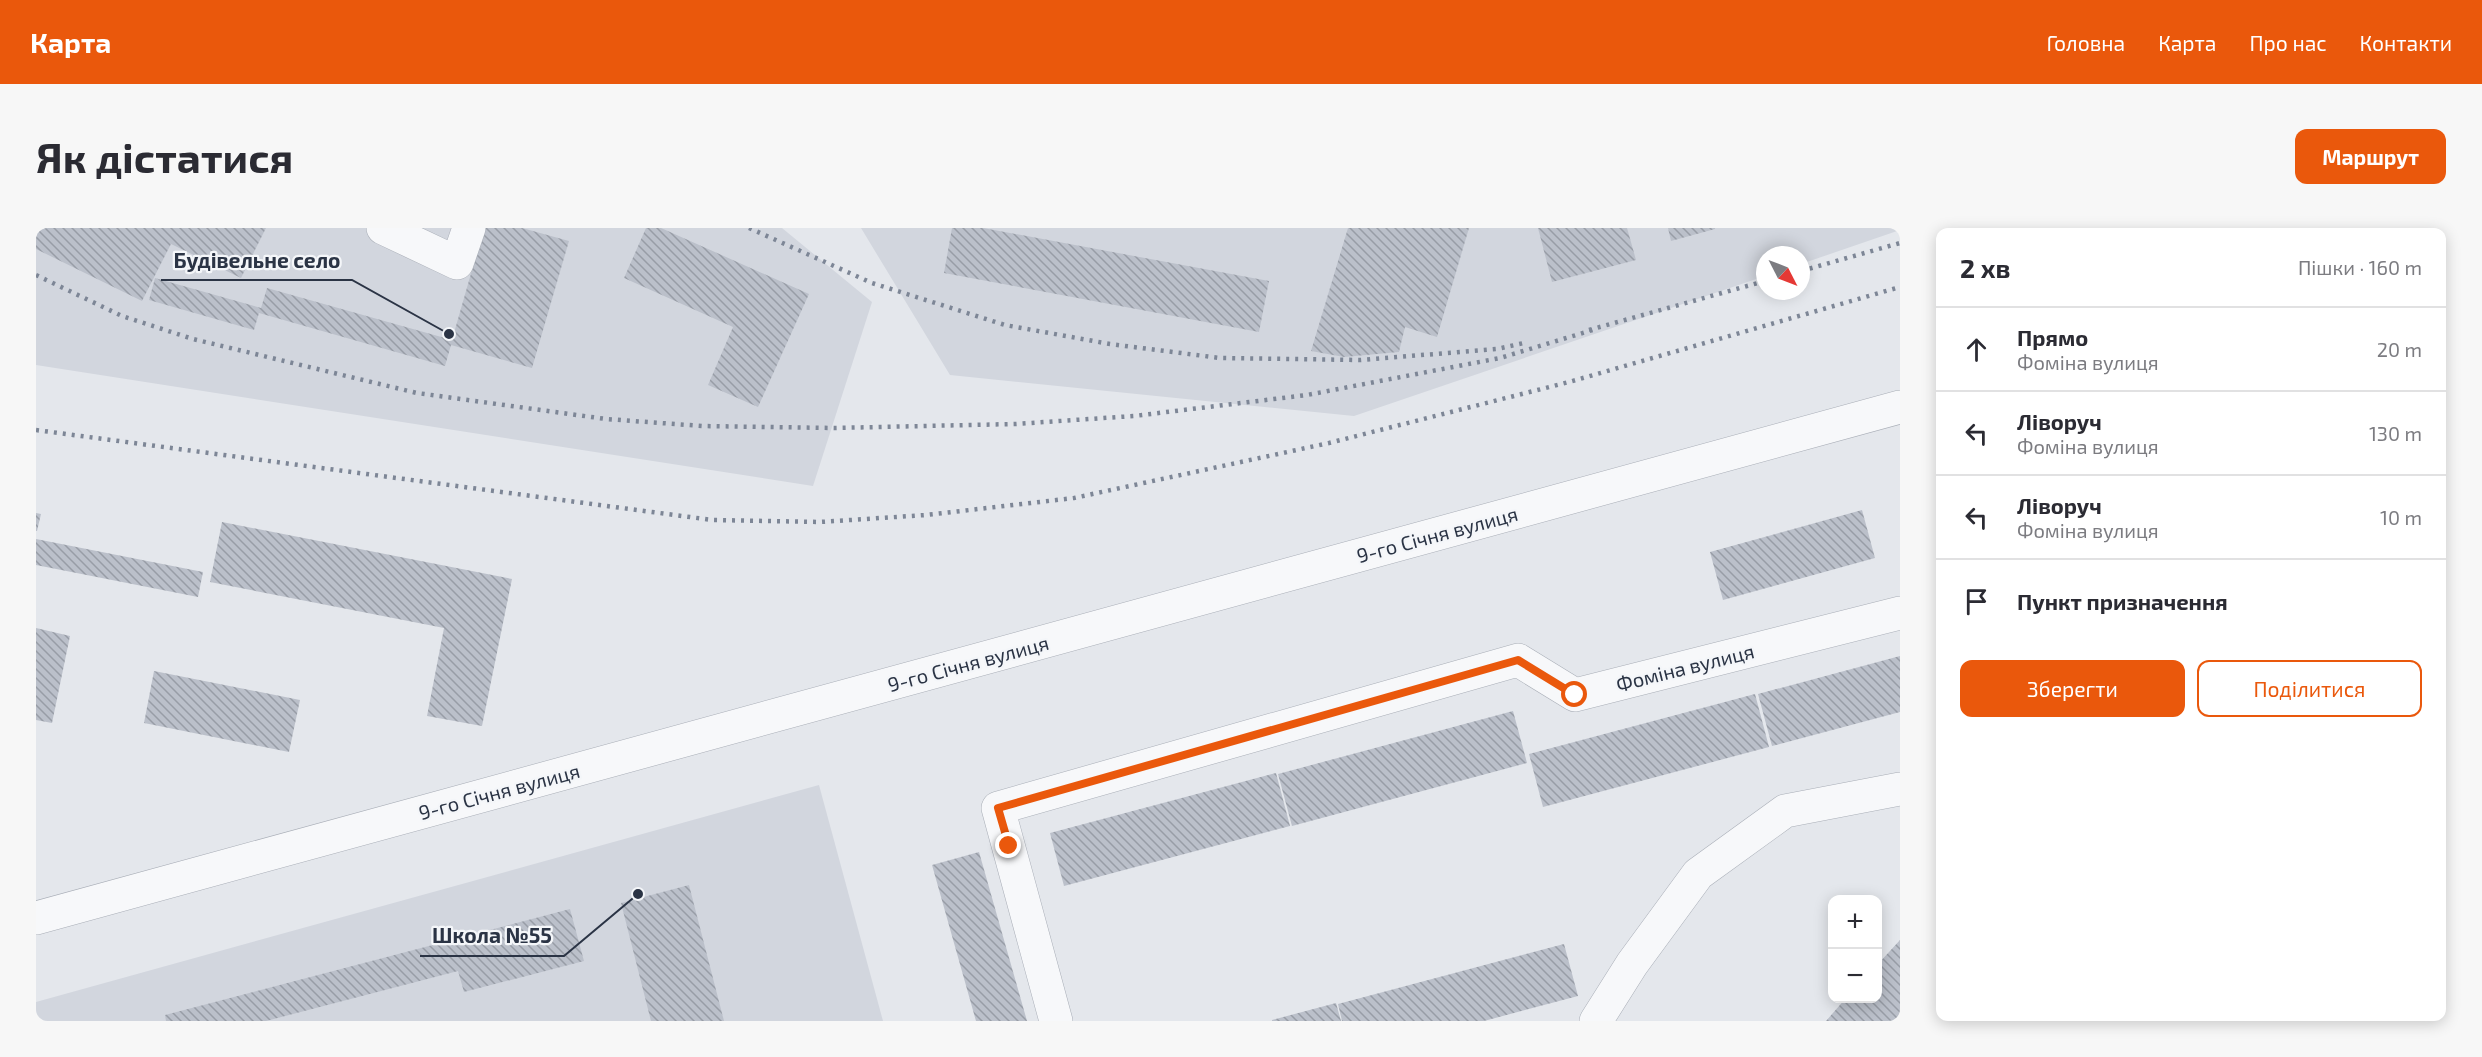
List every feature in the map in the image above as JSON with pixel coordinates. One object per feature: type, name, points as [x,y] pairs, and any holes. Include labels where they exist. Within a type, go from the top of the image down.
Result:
[{"type":"street","points":[[383,228],[457,263],[469,228]]},
{"type":"street","name":"9-го Січня вулиця","points":[[36,918],[1900,407]]},
{"type":"street","name":"Фоміна вулиця","points":[[1056,1021],[998,808],[1518,660],[1575,695],[1900,613]]},
{"type":"street","points":[[1596,1021],[1632,964],[1698,874],[1785,811],[1900,789]]},
{"type":"shaded area","points":[[36,228],[782,228],[872,302],[813,486],[36,365]]},
{"type":"shaded area","points":[[861,228],[1900,228],[1900,230],[1810,261],[1810,246],[1756,246],[1756,279],[1354,416],[950,375]]},
{"type":"shaded area","points":[[819,785],[883,1021],[36,1021],[36,1002]]},
{"type":"building","points":[[36,228],[266,228],[241,278],[171,244],[142,301],[36,249]]},
{"type":"building","points":[[484,228],[522,228],[569,241],[532,368],[451,345],[445,366],[259,313],[254,330],[149,300],[155,278],[261,308],[267,288],[452,340]]},
{"type":"building","points":[[646,228],[661,228],[809,294],[758,407],[708,385],[733,327],[624,278]]},
{"type":"building","points":[[952,228],[983,228],[1269,281],[1259,332],[944,273]]},
{"type":"building","points":[[1348,228],[1469,228],[1437,337],[1405,327],[1399,352],[1344,357],[1311,351]]},
{"type":"building","points":[[1538,228],[1627,228],[1636,260],[1552,282]]},
{"type":"building","points":[[1668,228],[1715,228],[1715,229],[1671,241]]},
{"type":"building","points":[[1862,510],[1875,558],[1723,600],[1710,552]]},
{"type":"building","points":[[36,513],[41,514],[37,531],[36,531]]},
{"type":"building","points":[[222,522],[512,579],[482,726],[427,716],[444,628],[210,582]]},
{"type":"building","points":[[36,539],[203,572],[198,597],[36,565]]},
{"type":"building","points":[[36,628],[70,636],[52,723],[36,720]]},
{"type":"building","points":[[1900,656],[1900,712],[1772,746],[1758,694]]},
{"type":"building","points":[[154,671],[300,700],[289,752],[144,723]]},
{"type":"building","points":[[1755,694],[1769,747],[1543,807],[1529,754]]},
{"type":"building","points":[[1513,711],[1527,763],[1292,826],[1278,774]]},
{"type":"building","points":[[1276,773],[1290,826],[1064,886],[1050,833]]},
{"type":"building","points":[[979,852],[1027,1021],[976,1021],[932,865]]},
{"type":"building","points":[[689,885],[724,1021],[651,1021],[621,903]]},
{"type":"building","points":[[570,909],[584,961],[464,992],[458,971],[266,1021],[166,1021],[165,1015]]},
{"type":"building","points":[[1900,940],[1900,1021],[1826,1021],[1842,1003],[1882,1003],[1882,960]]},
{"type":"building","points":[[1564,944],[1578,996],[1484,1021],[1342,1021],[1338,1004]]},
{"type":"building","points":[[1336,1003],[1341,1021],[1272,1021],[1272,1020]]},
{"type":"railway","points":[[749,228],[872,283],[1005,325],[1110,344],[1220,358],[1360,360],[1497,349],[1524,343]]},
{"type":"railway","points":[[1810,268],[1900,243]]},
{"type":"railway","points":[[36,275],[122,316],[193,339],[417,393],[606,419],[702,426],[834,428],[1015,424],[1134,416],[1307,395],[1500,358],[1596,329]]},
{"type":"railway","points":[[1589,330],[1756,284]]},
{"type":"railway","points":[[36,430],[712,520],[820,522],[926,515],[1074,498],[1329,443],[1569,382],[1900,287]]},
{"type":"place","name":"Будівельне село","points":[[449,334]]},
{"type":"place","name":"Школа №55","points":[[638,894]]},
{"type":"route","points":[[1009,846],[998,808],[1518,660],[1575,695]]}]
